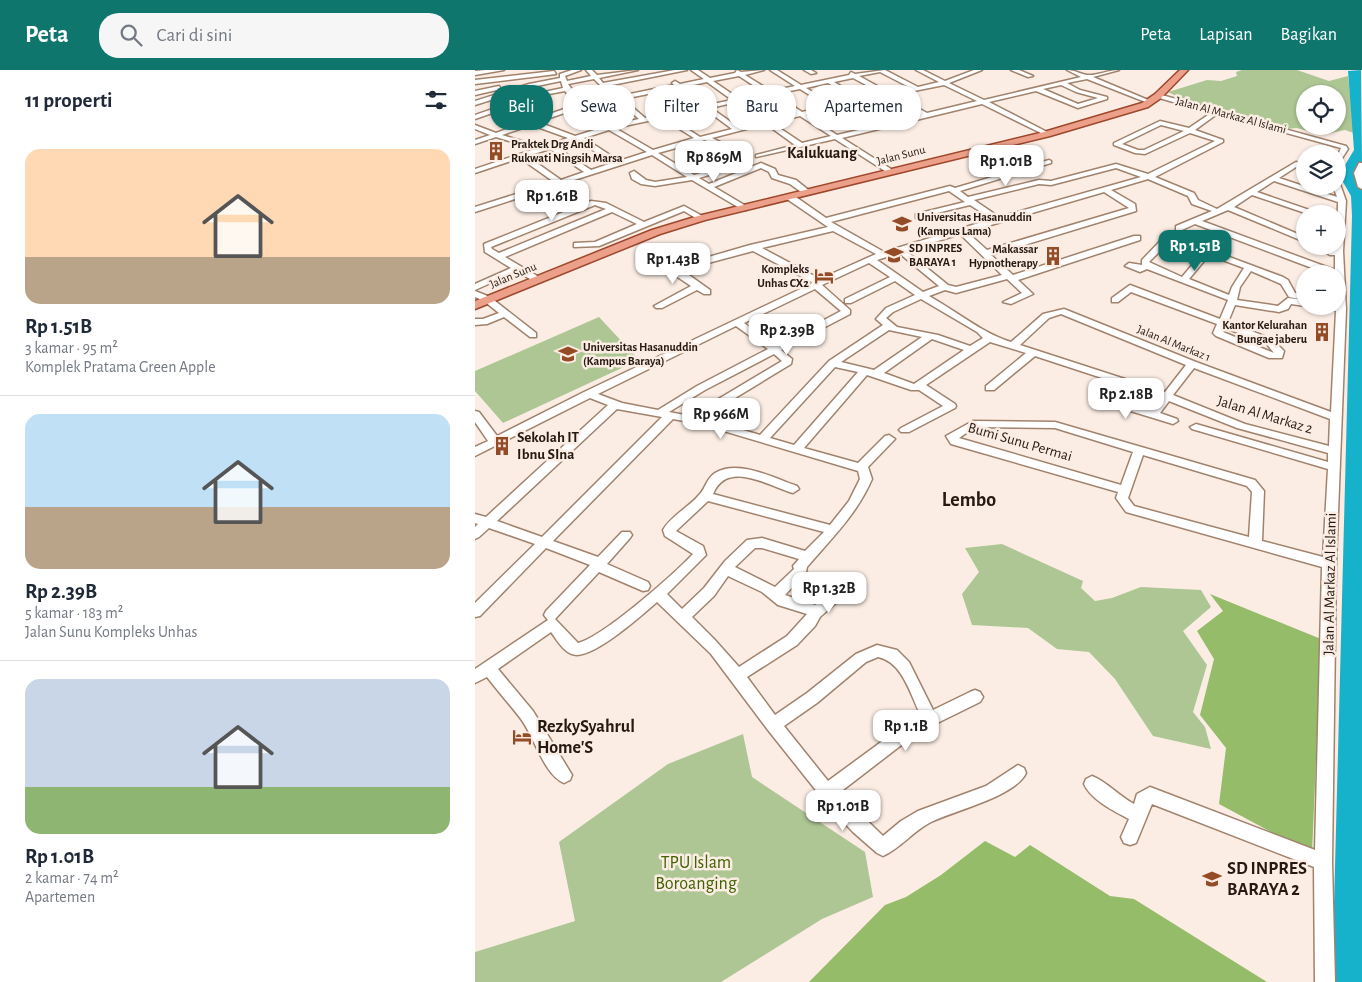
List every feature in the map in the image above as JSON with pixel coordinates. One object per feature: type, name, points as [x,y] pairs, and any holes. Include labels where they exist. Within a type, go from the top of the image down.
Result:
[{"type":"main road","name":"Jalan Sunu","points":[[475,305],[656,232],[702,218],[888,171],[1047,134],[1154,99],[1184,70]]},
{"type":"street","points":[[475,73],[501,70]]},
{"type":"street","points":[[551,85],[578,70]]},
{"type":"street","points":[[589,70],[602,85],[684,70]]},
{"type":"street","points":[[475,82],[595,78],[635,70]]},
{"type":"street","points":[[694,70],[727,93]]},
{"type":"street","points":[[734,70],[757,85]]},
{"type":"street","points":[[684,85],[761,70]]},
{"type":"street","points":[[773,70],[806,91]]},
{"type":"street","points":[[845,70],[872,85]]},
{"type":"street","points":[[796,88],[881,70],[909,85]]},
{"type":"street","points":[[919,70],[1047,134]]},
{"type":"street","points":[[1015,70],[1030,76]]},
{"type":"street","name":"Jalan Al Markaz Al Islami","points":[[1070,70],[1130,94],[1218,111],[1337,145]]},
{"type":"street","points":[[921,117],[1114,70]]},
{"type":"street","points":[[921,88],[944,83],[973,71]]},
{"type":"street","points":[[663,74],[678,85]]},
{"type":"street","points":[[531,85],[565,78]]},
{"type":"street","points":[[829,81],[836,85]]},
{"type":"street","points":[[1037,89],[1077,106],[1107,98],[1078,91],[1062,83]]},
{"type":"street","points":[[475,93],[490,90]]},
{"type":"street","points":[[1120,96],[1130,94]]},
{"type":"street","points":[[475,103],[490,98]]},
{"type":"street","points":[[475,116],[490,111]]},
{"type":"street","points":[[796,111],[888,171]]},
{"type":"street","points":[[475,452],[588,394],[817,283],[882,254],[1149,177],[1221,141],[1189,131],[1160,122],[1116,144],[1137,152],[1145,152],[1189,131],[1218,111]]},
{"type":"street","points":[[635,113],[643,120]]},
{"type":"street","points":[[796,115],[806,113]]},
{"type":"street","points":[[921,113],[927,116]]},
{"type":"street","points":[[635,122],[643,120]]},
{"type":"street","points":[[475,127],[526,146],[542,149]]},
{"type":"street","points":[[553,129],[576,138],[617,163]]},
{"type":"street","points":[[475,142],[510,130]]},
{"type":"street","points":[[475,171],[601,130]]},
{"type":"street","points":[[615,130],[743,208]]},
{"type":"street","points":[[687,130],[743,155]]},
{"type":"street","points":[[475,210],[617,163],[732,130]]},
{"type":"street","points":[[778,130],[801,146]]},
{"type":"street","points":[[757,156],[865,130]]},
{"type":"street","points":[[550,146],[589,172]]},
{"type":"street","points":[[520,155],[559,182]]},
{"type":"street","points":[[475,161],[488,167]]},
{"type":"street","points":[[825,221],[953,189],[1049,162]]},
{"type":"street","points":[[1179,228],[1199,223],[1296,164]]},
{"type":"street","points":[[709,187],[761,165],[772,171],[775,176],[793,182],[807,192]]},
{"type":"street","points":[[1362,165],[1358,173],[1362,187]]},
{"type":"street","points":[[634,173],[638,180],[653,184],[692,177],[729,166]]},
{"type":"street","points":[[919,216],[1036,183],[1051,183],[1077,174],[1091,174],[1116,166],[1149,177],[1191,195],[1195,202],[1213,210]]},
{"type":"street","points":[[1271,178],[1342,201]]},
{"type":"street","points":[[953,189],[998,220]]},
{"type":"street","points":[[987,253],[1133,209],[1132,206],[1106,190]]},
{"type":"street","points":[[1250,192],[1296,207]]},
{"type":"street","name":"Jalan Al Markaz Al Islami","points":[[1340,195],[1341,205]]},
{"type":"street","points":[[790,196],[834,228],[882,254]]},
{"type":"street","points":[[536,279],[488,250],[487,246],[594,204],[613,209],[644,225]]},
{"type":"street","points":[[1230,205],[1296,231]]},
{"type":"street","points":[[1230,205],[1296,236]]},
{"type":"street","points":[[577,245],[596,244],[684,208],[702,218]]},
{"type":"street","points":[[500,256],[613,209]]},
{"type":"street","points":[[1199,223],[1314,265]]},
{"type":"street","points":[[707,292],[679,274],[677,269],[753,247],[834,228]]},
{"type":"street","points":[[525,230],[541,239]]},
{"type":"street","points":[[961,231],[987,253],[1009,278],[1028,294],[1025,297],[1008,302]]},
{"type":"street","points":[[899,249],[945,287],[956,290],[1009,278],[1137,238]]},
{"type":"street","points":[[1147,266],[1145,262],[1169,238],[1281,279],[1285,282],[1292,298],[1296,300]]},
{"type":"street","points":[[475,612],[546,542],[663,416],[701,388],[847,312],[817,283],[753,247]]},
{"type":"street","points":[[1184,280],[1207,251]]},
{"type":"street","name":"Jalan Al Markaz 2","points":[[870,259],[989,338],[1167,396],[1241,426],[1333,451]]},
{"type":"street","points":[[1129,266],[1140,270],[1147,266]]},
{"type":"street","points":[[1147,266],[1232,300],[1279,309],[1285,308],[1286,302],[1296,298]]},
{"type":"street","points":[[1115,300],[1130,288],[1222,324],[1269,341],[1279,349],[1279,355],[1267,355],[1218,333],[1222,324],[1232,300],[1236,287],[1249,266]]},
{"type":"street","points":[[475,287],[518,268]]},
{"type":"street","points":[[848,300],[896,277]]},
{"type":"street","points":[[659,306],[698,286]]},
{"type":"street","points":[[945,287],[922,295],[881,315],[881,319],[889,326],[930,336],[972,350]]},
{"type":"street","points":[[475,294],[487,299],[533,335]]},
{"type":"street","points":[[475,318],[501,311]]},
{"type":"street","points":[[475,322],[484,322],[501,311]]},
{"type":"street","name":"Jalan Al Markaz 1","points":[[1014,345],[1046,316],[1060,311],[1192,364],[1334,417]]},
{"type":"street","name":"Jalan Al Markaz Al Islami","points":[[1325,982],[1323,862],[1329,564],[1339,315]]},
{"type":"street","points":[[692,419],[786,363],[787,359],[776,348],[737,322]]},
{"type":"street","points":[[763,439],[833,364],[889,326]]},
{"type":"street","points":[[876,374],[930,336]]},
{"type":"street","points":[[833,364],[863,373],[876,374],[913,388],[921,386],[989,338]]},
{"type":"street","points":[[990,388],[1034,352]]},
{"type":"street","points":[[1153,414],[1192,364]]},
{"type":"street","points":[[797,449],[863,373]]},
{"type":"street","points":[[905,430],[951,406],[921,386]]},
{"type":"street","points":[[588,394],[615,405],[663,416],[692,419],[861,468],[866,475],[862,488],[833,530],[808,557],[798,573],[777,595]]},
{"type":"street","points":[[1105,400],[1173,421]]},
{"type":"street","points":[[475,534],[481,520],[615,405]]},
{"type":"street","points":[[475,414],[495,442]]},
{"type":"street","name":"Bumi Sunu Permai","points":[[1124,490],[955,441],[952,436],[973,424],[1042,423],[1067,427],[1246,481],[1256,486],[1258,497],[1255,544]]},
{"type":"street","points":[[1195,427],[1333,467]]},
{"type":"street","points":[[861,468],[889,439]]},
{"type":"street","points":[[1139,450],[1122,498],[1125,504],[1137,512],[1329,564]]},
{"type":"street","points":[[551,620],[574,648],[582,648],[608,633],[659,595],[700,555],[698,549],[669,533],[669,530],[706,496],[707,490],[718,476],[737,471],[793,489]]},
{"type":"street","points":[[706,496],[833,530]]},
{"type":"street","points":[[481,520],[595,560],[597,565],[643,586]]},
{"type":"street","points":[[475,677],[551,620],[597,565],[626,535]]},
{"type":"street","points":[[682,618],[713,588],[726,569],[755,542],[808,557]]},
{"type":"street","points":[[726,569],[751,580],[783,600],[809,608],[815,613]]},
{"type":"street","points":[[735,676],[763,661],[786,645],[811,620],[815,613],[831,601],[798,573]]},
{"type":"street","points":[[659,595],[715,650],[773,725],[828,791],[865,833],[883,847],[907,827],[924,817],[964,800],[991,792],[1018,773]]},
{"type":"street","points":[[773,725],[812,698],[861,658],[877,651],[893,654],[904,666],[930,720]]},
{"type":"street","points":[[488,668],[528,716],[555,764],[564,775]]},
{"type":"street","points":[[828,791],[913,728],[975,697]]},
{"type":"street","points":[[1093,784],[1114,802],[1139,816]]},
{"type":"street","points":[[1130,837],[1139,816],[1143,800],[1146,796],[1150,795],[1323,862]]},
{"type":"green space","points":[[1242,70],[1297,70],[1329,81],[1348,76],[1354,133],[1346,130],[1346,85],[1296,85],[1296,128],[1286,129],[1186,101],[1168,92],[1207,80],[1221,81],[1237,76],[1236,72]]},
{"type":"green space","points":[[599,317],[639,360],[503,423],[475,391],[475,371]]},
{"type":"green space","points":[[1002,544],[1083,581],[1081,588],[1095,601],[1112,598],[1141,587],[1201,590],[1211,607],[1183,631],[1207,665],[1193,712],[1205,727],[1211,749],[1153,736],[1115,679],[1089,652],[1057,649],[1028,628],[972,625],[962,594],[979,572],[965,548]]},
{"type":"green space","points":[[1210,594],[1321,639],[1312,854],[1219,804],[1226,748],[1200,715],[1214,659],[1197,631],[1223,611]]},
{"type":"green space","name":"TPU Islam Boroanging","points":[[743,734],[752,777],[865,852],[873,897],[822,919],[721,982],[475,982],[475,952],[575,921],[559,842],[668,764]]},
{"type":"green space","points":[[985,841],[1015,857],[1030,845],[1110,896],[1134,899],[1267,982],[809,982],[885,905],[906,897],[941,875]]},
{"type":"water","points":[[1361,70],[1362,163],[1356,175],[1362,190],[1362,982],[1332,982],[1352,216],[1351,196],[1346,187],[1346,163],[1354,150],[1348,71]]},
{"type":"place","name":"Praktek Drg Andi Rukwati Ningsih Marsa","points":[[496,151]]},
{"type":"place","name":"Universitas Hasanuddin (Kampus Lama)","points":[[902,224]]},
{"type":"place","name":"SD INPRES BARAYA 1","points":[[894,255]]},
{"type":"place","name":"Makassar Hypnotherapy","points":[[1053,256]]},
{"type":"place","name":"Kompleks Unhas CX2","points":[[824,276]]},
{"type":"place","name":"Kantor Kelurahan Bungae jaberu","points":[[1322,332]]},
{"type":"place","name":"Universitas Hasanuddin (Kampus Baraya)","points":[[568,354]]},
{"type":"place","name":"Sekolah IT Ibnu SIna","points":[[502,446]]},
{"type":"place","name":"RezkySyahrul Home'S","points":[[522,737]]},
{"type":"place","name":"SD INPRES BARAYA 2","points":[[1212,879]]},
{"type":"district","name":"Kalukuang","points":[[822,153]]},
{"type":"district","name":"Lembo","points":[[969,500]]}]
